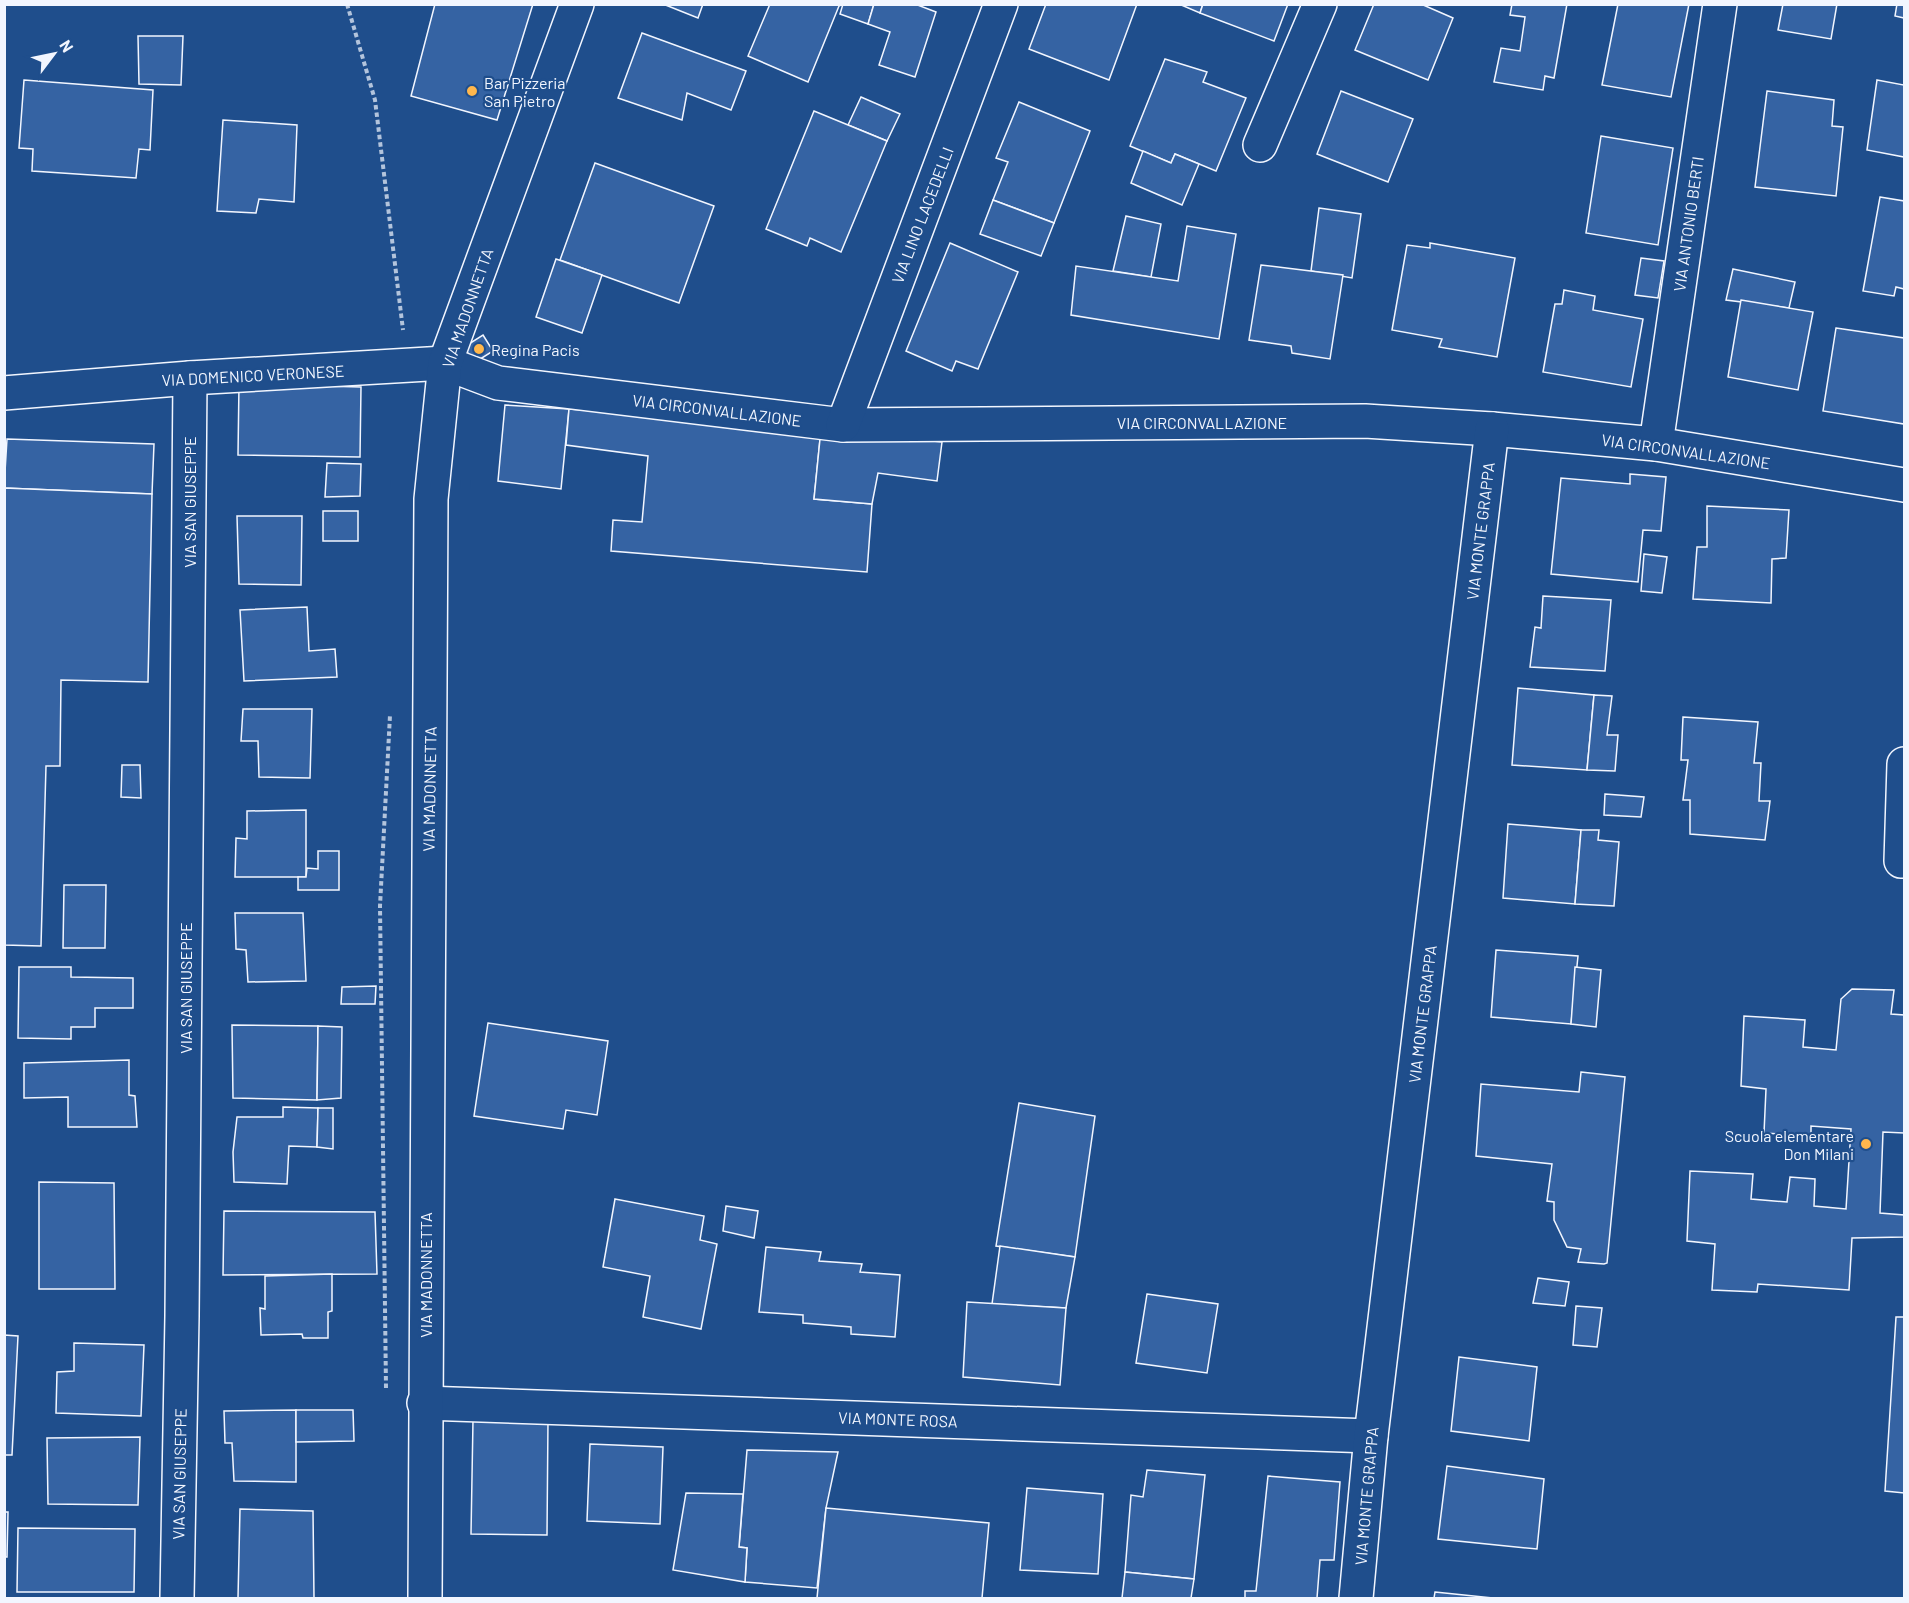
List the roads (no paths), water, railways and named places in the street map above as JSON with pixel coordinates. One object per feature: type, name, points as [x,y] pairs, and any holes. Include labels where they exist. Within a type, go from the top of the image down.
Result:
[{"type":"street","name":"VIA MADONNETTA","points":[[425,1599],[424,1403],[431,499],[445,363],[577,4]]},
{"type":"street","name":"VIA LINO LACEDELLI","points":[[843,425],[1000,4]]},
{"type":"street","points":[[1260,145],[1320,4]]},
{"type":"street","name":"VIA ANTONIO BERTI","points":[[1656,444],[1720,4]]},
{"type":"street","name":"VIA DOMENICO VERONESE","points":[[4,393],[190,378],[445,363],[498,383]]},
{"type":"street","name":"VIA SAN GIUSEPPE","points":[[177,1599],[182,1304],[190,378]]},
{"type":"street","name":"VIA CIRCONVALLAZIONE","points":[[498,383],[843,425],[1365,421],[1492,429],[1656,444],[1905,485]]},
{"type":"street","name":"VIA MONTE GRAPPA","points":[[1356,1599],[1371,1436],[1492,429]]},
{"type":"street","points":[[1905,764],[1901,861],[1905,861]]},
{"type":"street","name":"VIA MONTE ROSA","points":[[424,1403],[1371,1436]]},
{"type":"place","name":"Bar Pizzeria San Pietro","points":[[472,91]]},
{"type":"place","name":"Regina Pacis","points":[[479,349]]},
{"type":"place","name":"Scuola elementare Don Milani","points":[[1866,1144]]}]
